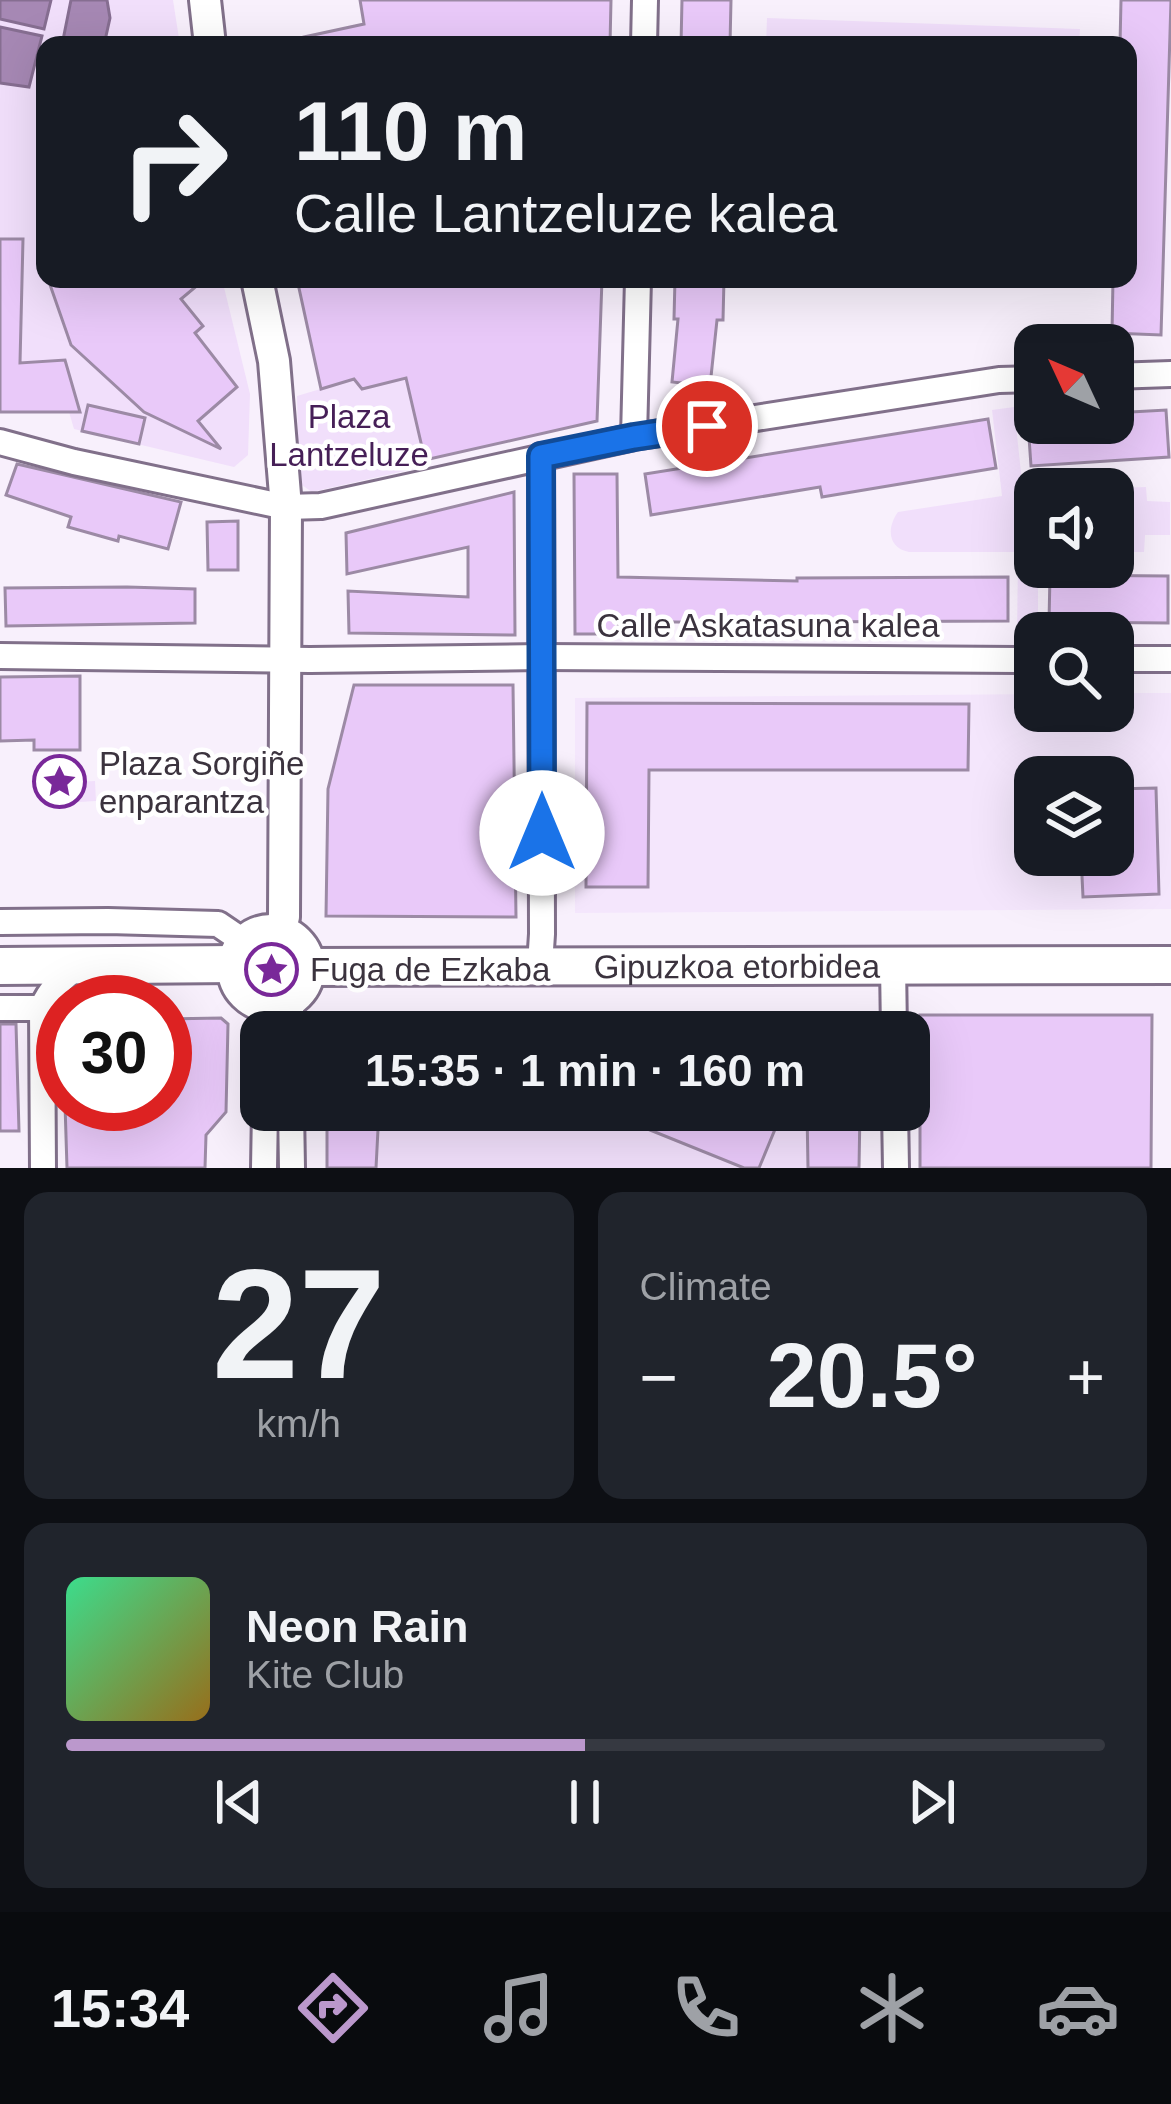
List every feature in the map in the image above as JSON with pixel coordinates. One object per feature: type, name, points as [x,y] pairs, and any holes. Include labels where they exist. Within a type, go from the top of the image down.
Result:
[{"type":"main road","points":[[0,966],[78,966],[253,947],[297,945],[282,1006],[241,986],[253,947]]},
{"type":"main road","name":"Gipuzkoa etorbidea","points":[[282,1006],[539,965],[1171,965]]},
{"type":"street","points":[[205,0],[209,36]]},
{"type":"street","points":[[644,36],[645,0]]},
{"type":"street","points":[[0,922],[218,924],[253,947],[284,917],[286,507],[274,361],[259,288]]},
{"type":"street","points":[[634,437],[638,288]]},
{"type":"street","points":[[1134,375],[1171,374]]},
{"type":"street","points":[[0,442],[286,507],[329,504],[634,437],[1014,380]]},
{"type":"street","points":[[539,965],[541,456]]},
{"type":"street","name":"Calle Askatasuna kalea","points":[[0,656],[1014,660]]},
{"type":"street","points":[[1134,659],[1171,659]]},
{"type":"street","points":[[893,964],[894,1011]]},
{"type":"street","points":[[66,975],[78,966]]},
{"type":"street","points":[[0,1008],[36,1008]]},
{"type":"street","points":[[43,1131],[43,1168]]},
{"type":"street","points":[[264,1168],[265,1131]]},
{"type":"street","points":[[291,1131],[292,1168]]},
{"type":"street","points":[[895,1131],[896,1168]]},
{"type":"shaded area","points":[[0,0],[51,0],[44,29],[0,19]]},
{"type":"shaded area","points":[[71,0],[107,0],[106,36],[64,36]]},
{"type":"shaded area","points":[[0,27],[42,36],[36,36],[29,87],[0,83]]},
{"type":"shaded area","points":[[1134,693],[1171,693],[1171,909],[575,913],[575,698],[1014,694],[1014,732],[1134,732]]},
{"type":"green space","points":[[0,0],[173,0],[179,36],[36,36],[36,288],[224,288],[250,394],[248,455],[234,467],[74,429],[69,412],[0,412]]},
{"type":"green space","points":[[767,18],[1080,29],[1080,36],[766,36]]},
{"type":"green space","name":"Plaza Lantzeluze","points":[[427,373],[413,406],[426,466],[312,492],[299,483],[297,396],[354,379]]},
{"type":"green space","points":[[1014,407],[1014,444],[1018,444],[1021,468],[1014,468],[1014,552],[909,552],[896,546],[891,530],[898,512],[1002,496],[992,410]]},
{"type":"green space","points":[[1134,487],[1146,487],[1147,501],[1170,502],[1170,535],[1145,535],[1144,552],[1134,552]]},
{"type":"green space","points":[[1018,588],[1038,588],[1038,612],[1017,612]]},
{"type":"green space","points":[[95,781],[96,801],[62,803],[61,783]]},
{"type":"green space","points":[[271,946],[287,953],[294,969],[287,985],[271,992],[255,985],[248,969],[255,953]]},
{"type":"green space","points":[[378,1131],[653,1131],[744,1168],[376,1168]]},
{"type":"green space","points":[[774,1131],[807,1131],[808,1168],[759,1168]]},
{"type":"building","points":[[360,0],[611,0],[610,36],[309,36],[364,24]]},
{"type":"building","points":[[682,0],[731,0],[730,36],[681,36]]},
{"type":"building","points":[[1121,0],[1171,0],[1161,335],[1134,334],[1134,324],[1112,324],[1113,288],[1137,288],[1137,36],[1120,36]]},
{"type":"building","points":[[0,239],[23,239],[20,363],[65,360],[80,412],[0,412]]},
{"type":"building","points":[[51,288],[194,288],[181,299],[203,326],[195,333],[237,387],[198,421],[221,449],[144,412],[71,345]]},
{"type":"building","points":[[299,288],[602,288],[597,421],[425,460],[406,378],[362,389],[354,379],[321,389]]},
{"type":"building","points":[[675,288],[724,288],[723,320],[717,320],[710,386],[672,382],[678,319],[674,319]]},
{"type":"building","points":[[88,405],[145,418],[139,444],[82,431]]},
{"type":"building","points":[[1166,410],[1169,457],[1031,466],[1029,444],[1134,444],[1134,412]]},
{"type":"building","points":[[988,419],[996,468],[822,497],[820,487],[651,515],[645,474]]},
{"type":"building","points":[[17,464],[181,502],[168,549],[68,527],[71,517],[6,495]]},
{"type":"building","points":[[574,474],[617,474],[618,577],[797,581],[1008,577],[1008,621],[618,621],[618,634],[575,634]]},
{"type":"building","points":[[514,492],[515,635],[349,633],[348,591],[468,597],[468,547],[347,574],[346,533]]},
{"type":"building","points":[[238,521],[238,570],[208,570],[207,522]]},
{"type":"building","points":[[1134,576],[1168,576],[1168,623],[1134,623],[1134,612],[1049,612],[1050,588],[1134,588]]},
{"type":"building","points":[[5,588],[195,589],[195,623],[6,626]]},
{"type":"building","points":[[80,676],[80,750],[34,750],[34,740],[0,741],[0,677]]},
{"type":"building","points":[[354,685],[513,685],[516,917],[326,916],[328,789]]},
{"type":"building","points":[[587,703],[969,704],[968,770],[649,770],[648,887],[586,887]]},
{"type":"building","points":[[1156,788],[1159,894],[1083,897],[1082,876],[1134,876],[1134,789]]},
{"type":"building","points":[[930,1015],[1152,1015],[1151,1168],[920,1168],[920,1131],[930,1131]]},
{"type":"building","points":[[221,1018],[228,1024],[226,1112],[206,1135],[205,1168],[67,1168],[66,1131],[192,1131],[192,1019]]},
{"type":"building","points":[[0,1024],[16,1024],[19,1131],[0,1131]]},
{"type":"building","points":[[327,1131],[378,1131],[376,1168],[327,1168]]},
{"type":"building","points":[[652,1131],[774,1131],[759,1168],[744,1168]]},
{"type":"building","points":[[807,1131],[860,1131],[859,1168],[808,1168]]},
{"type":"place","name":"Plaza Sorgiñe enparantza","points":[[60,782]]},
{"type":"place","name":"Fuga de Ezkaba","points":[[271,969]]},
{"type":"route","points":[[542,833],[541,456],[707,426]]}]
